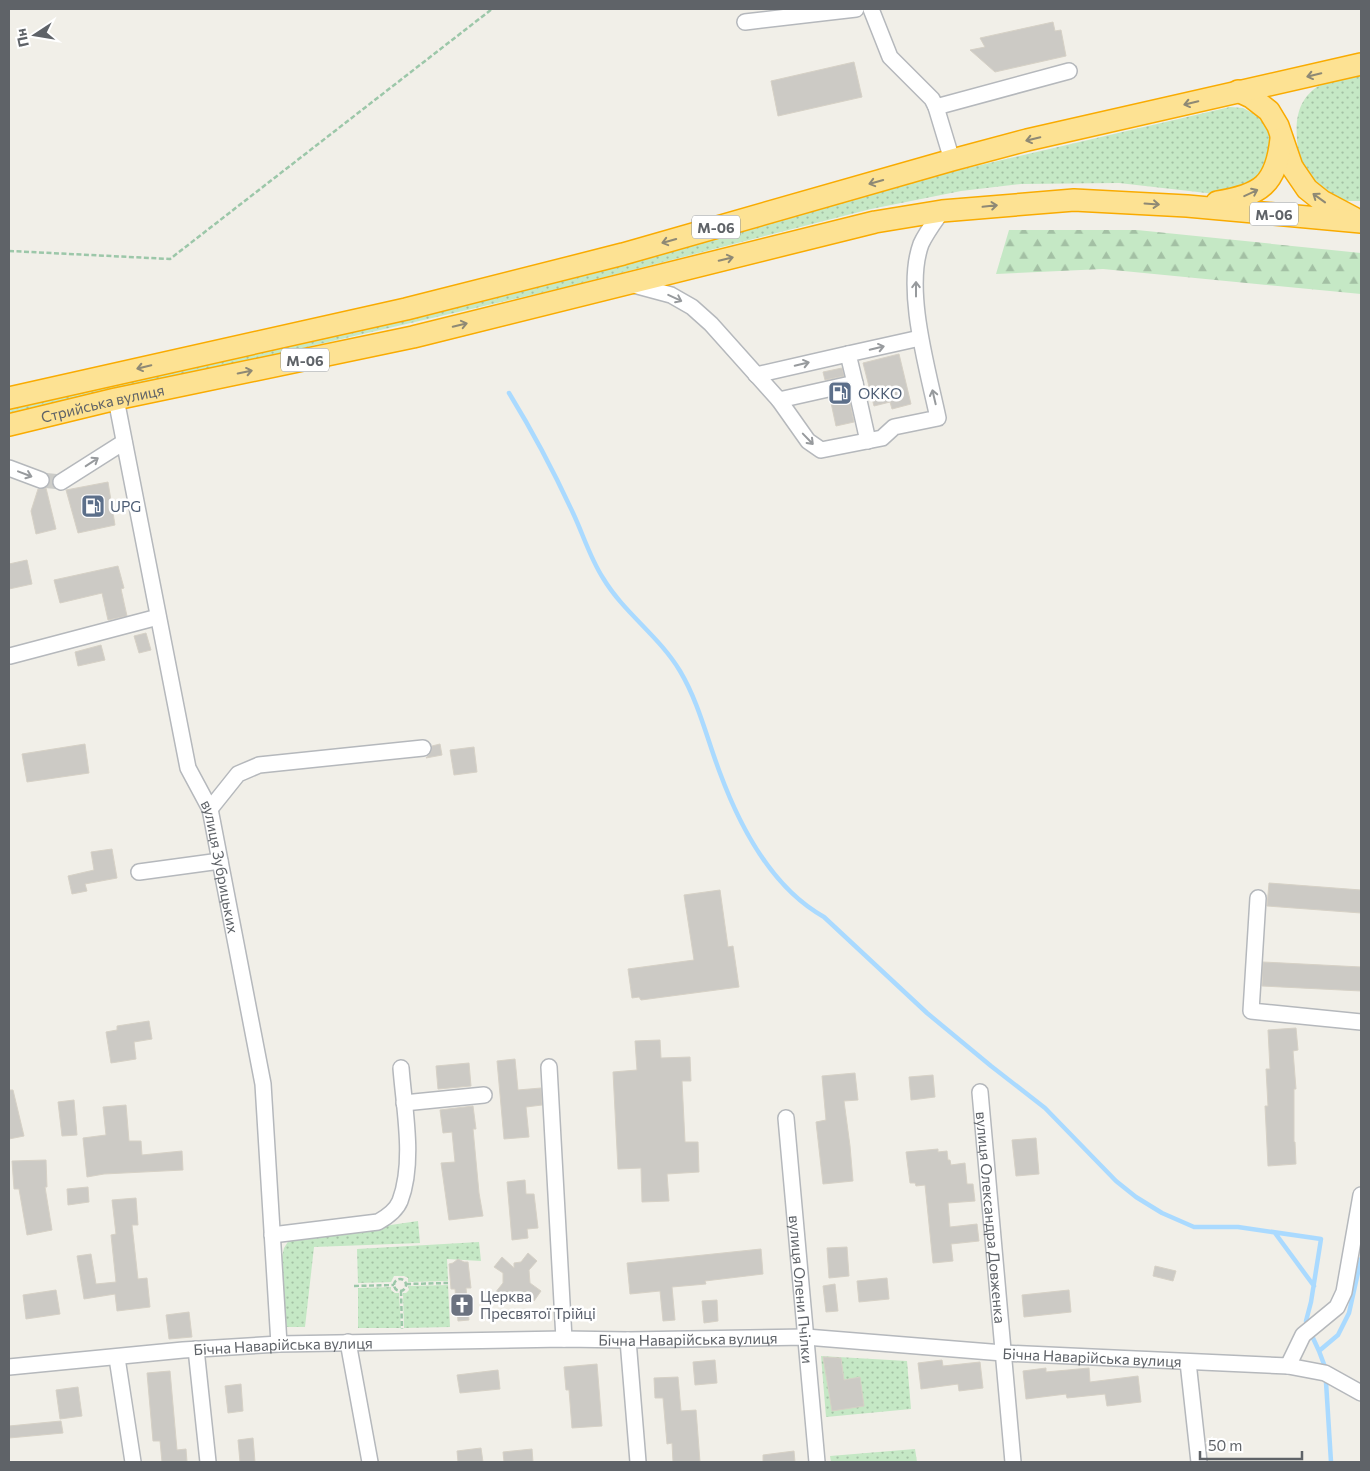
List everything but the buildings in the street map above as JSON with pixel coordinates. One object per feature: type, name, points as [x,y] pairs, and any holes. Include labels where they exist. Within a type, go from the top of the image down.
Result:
[{"type":"highway","name":"М-06","points":[[952,160],[1027,140],[1361,64]]},
{"type":"highway","points":[[1238,92],[1251,97],[1269,111],[1278,126],[1292,167],[1307,189],[1322,201],[1361,222]]},
{"type":"highway","points":[[1187,206],[1236,199],[1255,192],[1269,182],[1279,158],[1282,137]]},
{"type":"highway","name":"Стрийська вулиця","points":[[9,398],[406,309],[604,259],[952,160]]},
{"type":"highway","name":"М-06","points":[[628,284],[875,222],[942,211],[1008,205],[1074,200],[1187,206],[1361,222]]},
{"type":"highway","name":"Стрийська вулиця","points":[[9,425],[116,399],[413,337],[628,284]]},
{"type":"street","points":[[745,22],[856,9]]},
{"type":"street","points":[[871,9],[890,57],[932,99],[952,160]]},
{"type":"street","points":[[936,107],[1069,71]]},
{"type":"street","points":[[628,284],[671,295],[692,307],[711,324],[779,400],[808,441],[821,450],[882,438],[894,427],[938,418],[920,338],[916,268],[922,243],[942,211]]},
{"type":"street","points":[[756,374],[920,338]]},
{"type":"street","points":[[848,354],[868,441]]},
{"type":"street","points":[[779,400],[855,383]]},
{"type":"street","name":"вулиця Зубрицьких","points":[[116,399],[188,768],[210,809],[263,1084],[279,1344]]},
{"type":"street","points":[[61,482],[124,442]]},
{"type":"street","points":[[9,468],[41,480]]},
{"type":"street","points":[[10,656],[158,617]]},
{"type":"street","points":[[210,809],[238,774],[259,765],[423,748]]},
{"type":"street","points":[[139,872],[220,861]]},
{"type":"street","points":[[1258,898],[1251,1011],[1361,1022]]},
{"type":"street","points":[[548,1066],[564,1339]]},
{"type":"street","points":[[272,1235],[378,1222],[389,1216],[400,1202],[408,1153],[401,1068]]},
{"type":"street","name":"вулиця Олександра Довженка","points":[[980,1092],[1013,1462]]},
{"type":"street","points":[[404,1103],[484,1095]]},
{"type":"street","name":"вулиця Олени Пчілки","points":[[786,1118],[817,1462]]},
{"type":"street","points":[[1288,1366],[1303,1336],[1337,1306],[1344,1292],[1361,1195]]},
{"type":"street","name":"Бічна Наварійська вулиця","points":[[9,1368],[196,1349],[279,1344],[806,1337],[1003,1353],[1288,1366],[1325,1373],[1361,1393]]},
{"type":"street","points":[[628,1340],[638,1462]]},
{"type":"street","points":[[348,1342],[370,1462]]},
{"type":"street","points":[[196,1349],[208,1462]]},
{"type":"street","points":[[117,1358],[133,1462]]},
{"type":"street","points":[[1188,1362],[1199,1462]]},
{"type":"path","points":[[9,250],[170,259],[492,9]]},
{"type":"path","points":[[354,1286],[394,1284],[400,1279],[404,1280],[406,1284]]},
{"type":"path","points":[[394,1284],[397,1290],[400,1291],[403,1341]]},
{"type":"path","points":[[406,1284],[448,1284]]},
{"type":"path","points":[[400,1291],[404,1289],[406,1284]]},
{"type":"green space","points":[[1361,74],[1361,201],[1334,200],[1325,195],[1300,164],[1297,132],[1298,115],[1304,100],[1317,87],[1333,80]]},
{"type":"green space","points":[[1230,107],[1243,108],[1256,115],[1265,124],[1272,138],[1264,177],[1224,195],[1119,183],[1021,184],[961,191],[871,209],[558,289],[9,416],[9,407],[556,278],[955,171]]},
{"type":"green space","points":[[1009,230],[1137,230],[1361,253],[1361,294],[1103,269],[996,274]]},
{"type":"green space","points":[[418,1221],[420,1243],[314,1247],[305,1327],[283,1327],[282,1257],[284,1248],[289,1240]]},
{"type":"green space","points":[[479,1242],[481,1261],[447,1259],[448,1281],[408,1282],[408,1278],[404,1276],[394,1276],[391,1282],[358,1283],[357,1249]]},
{"type":"green space","points":[[448,1285],[450,1327],[404,1328],[403,1293],[409,1290],[408,1286]]},
{"type":"green space","points":[[391,1287],[391,1290],[395,1293],[399,1293],[401,1328],[358,1328],[358,1288]]},
{"type":"green space","points":[[821,1356],[907,1361],[911,1409],[826,1417]]},
{"type":"green space","points":[[915,1449],[917,1462],[831,1462],[830,1456]]},
{"type":"waterway","points":[[509,393],[551,467],[603,578],[611,591],[672,658],[687,683],[737,814],[748,835],[774,873],[805,905],[824,917],[927,1013],[1045,1108],[1116,1181],[1136,1197],[1162,1213],[1194,1227],[1238,1227],[1321,1239],[1306,1321]]},
{"type":"waterway","points":[[1275,1233],[1314,1286]]},
{"type":"waterway","points":[[1325,1367],[1319,1351],[1338,1335],[1349,1313],[1361,1259]]},
{"type":"waterway","points":[[1313,1338],[1319,1351]]},
{"type":"waterway","points":[[1326,1382],[1331,1462]]},
{"type":"tunnel","points":[[41,480],[61,482]]},
{"type":"place","name":"ОККО","points":[[840,393]]},
{"type":"place","name":"UPG","points":[[93,506]]},
{"type":"place","name":"Церква Пресвятої Трійці","points":[[462,1305]]}]
